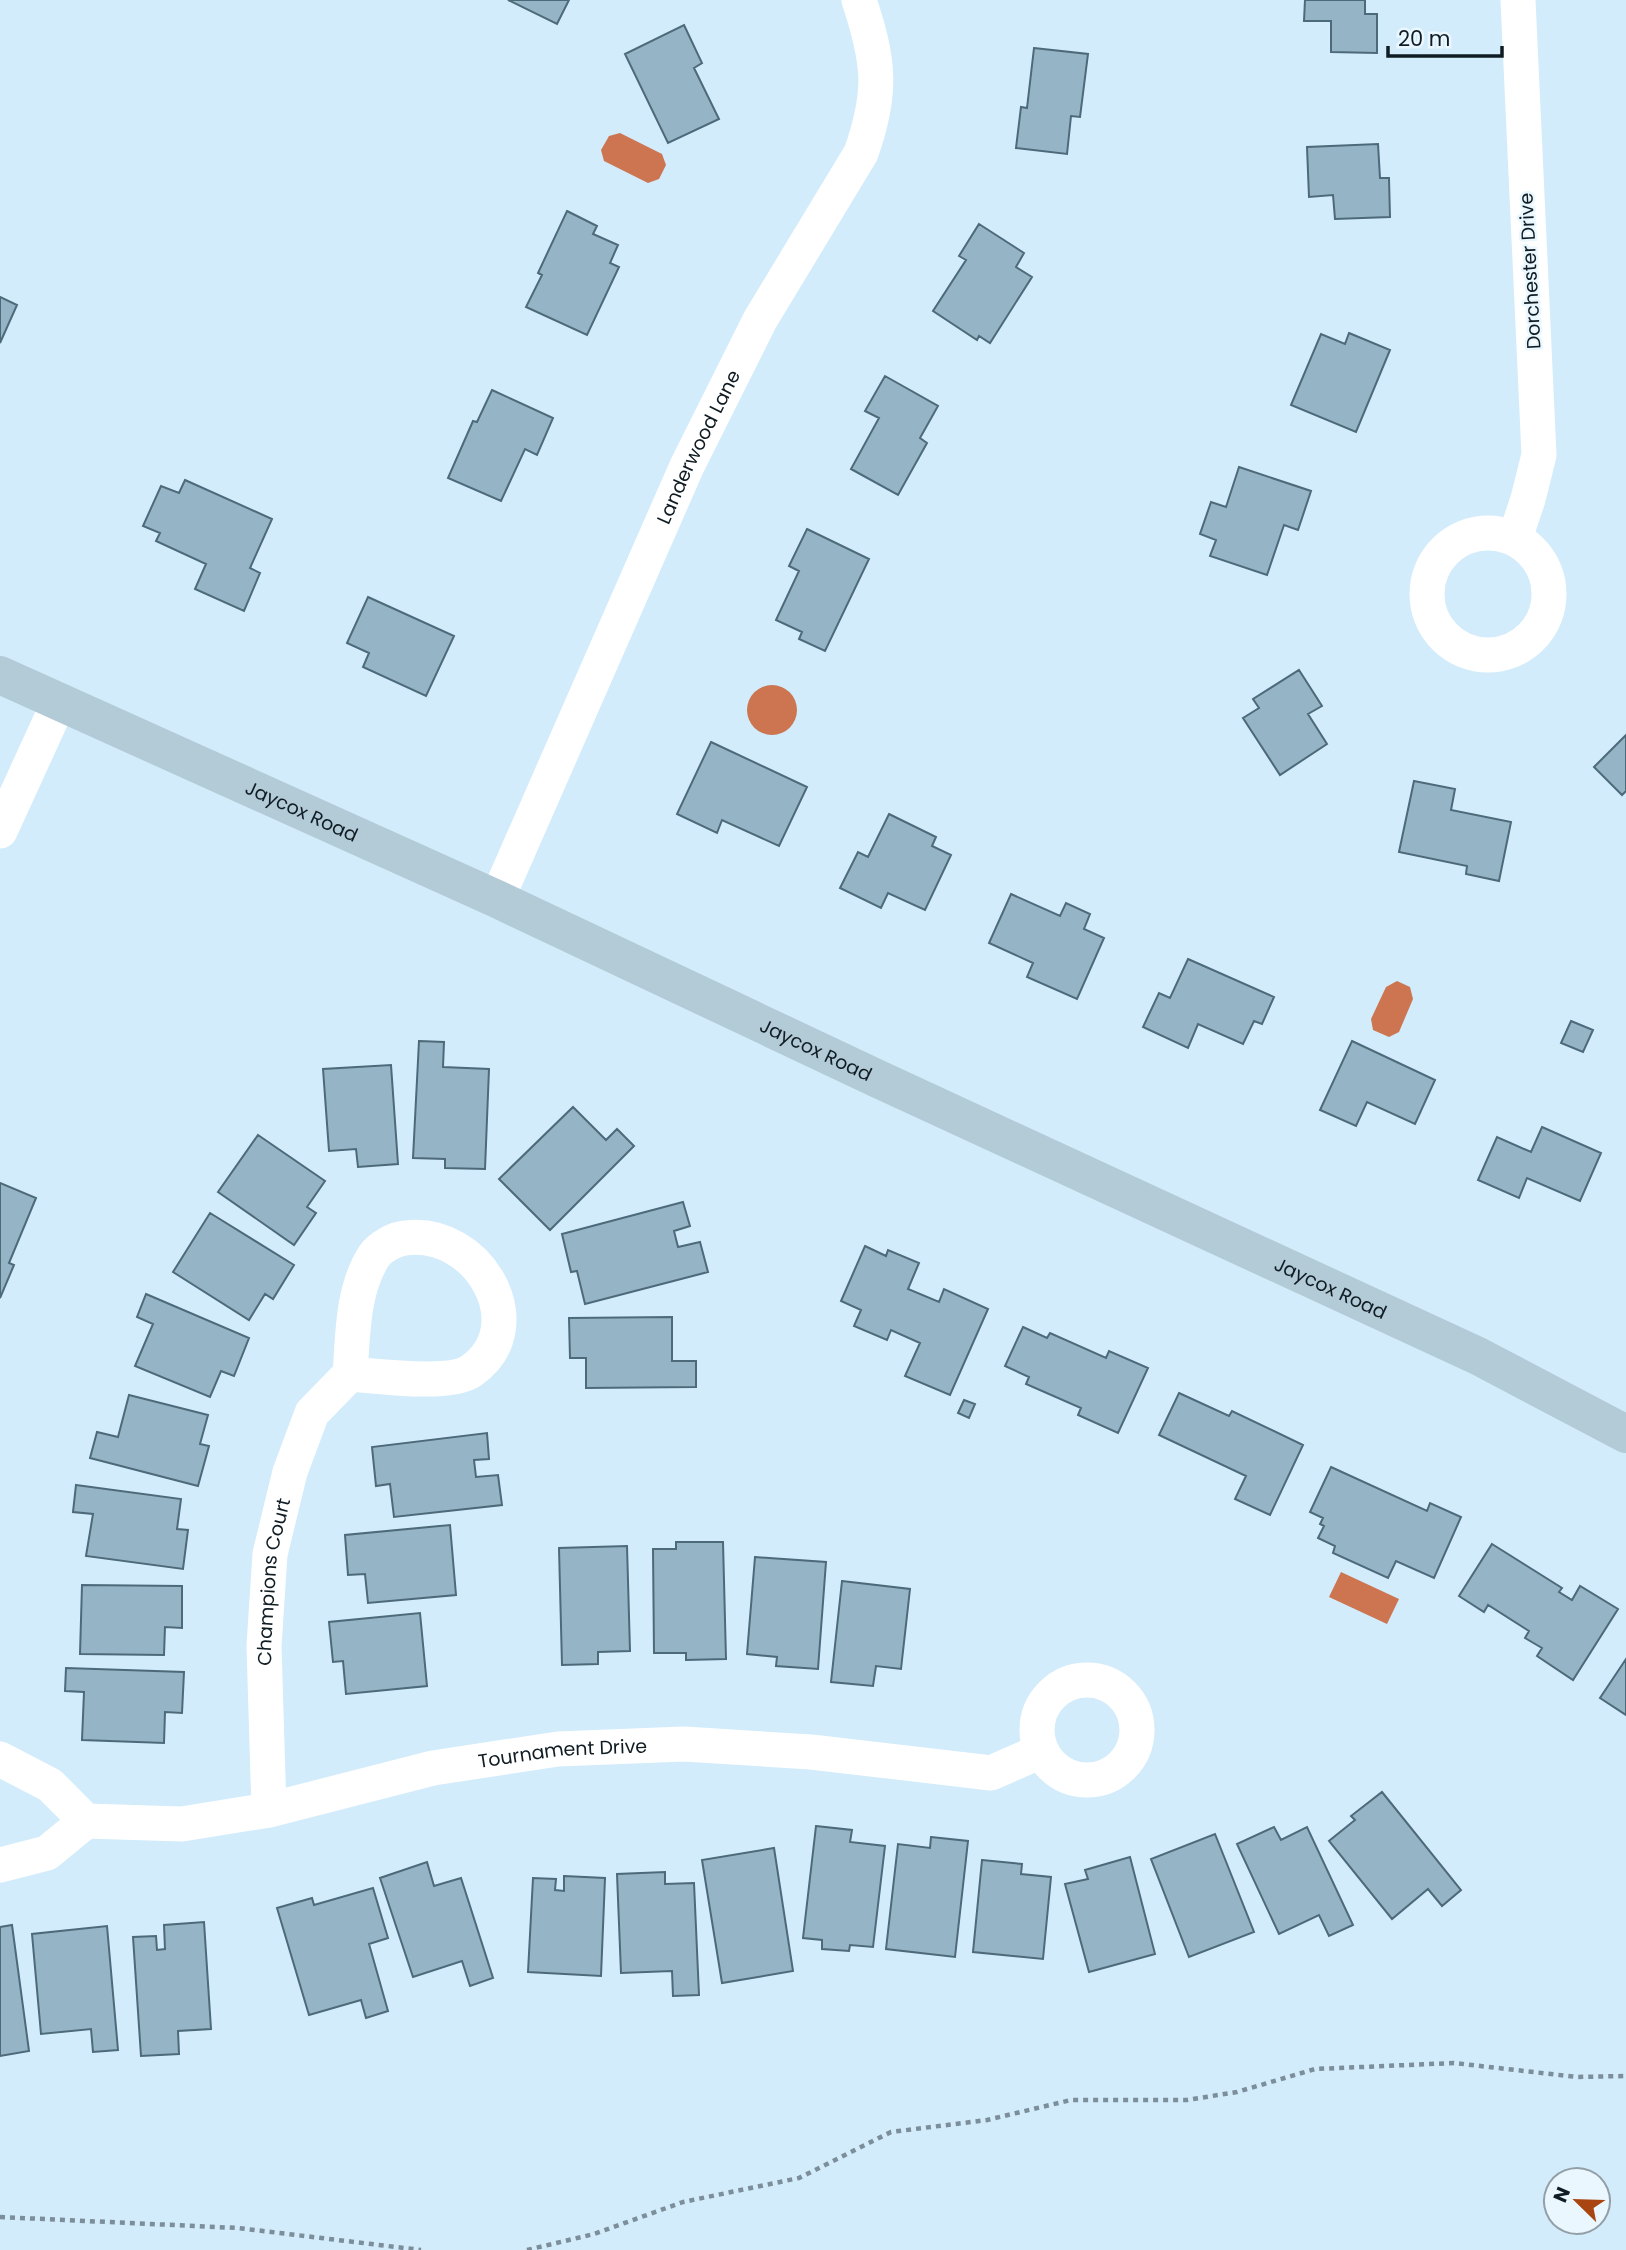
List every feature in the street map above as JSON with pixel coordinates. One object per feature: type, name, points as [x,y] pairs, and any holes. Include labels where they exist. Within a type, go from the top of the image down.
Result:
[{"type":"street","name":"Landerwood Lane","points":[[497,899],[687,466],[760,320],[861,153],[872,124],[877,92],[874,44],[859,0]]},
{"type":"street","name":"Dorchester Drive","points":[[1515,538],[1539,456],[1518,0]]},
{"type":"street","name":"Jaycox Road","points":[[0,675],[497,899],[863,1072],[1478,1356],[1626,1434]]},
{"type":"street","points":[[0,831],[59,702]]},
{"type":"street","points":[[422,1236],[447,1242],[469,1256],[486,1275],[500,1325],[489,1353],[470,1372],[442,1378],[416,1379],[350,1374],[354,1313],[362,1282],[375,1254],[396,1239],[422,1236]]},
{"type":"street","name":"Champions Court","points":[[269,1810],[264,1646],[270,1554],[290,1472],[312,1413],[350,1374]]},
{"type":"street","name":"Tournament Drive","points":[[86,1821],[182,1825],[269,1810],[433,1768],[558,1749],[684,1744],[811,1752],[990,1773],[1041,1751]]},
{"type":"street","points":[[0,1759],[50,1786],[86,1821],[47,1853],[0,1865]]},
{"type":"path","points":[[527,2250],[594,2234],[683,2202],[799,2178],[891,2132],[987,2120],[1072,2100],[1186,2100],[1237,2092],[1315,2069],[1454,2063],[1577,2077],[1626,2076]]},
{"type":"path","points":[[0,2217],[238,2228],[421,2250]]},
{"type":"shaded area","points":[[620,133],[662,154],[666,165],[659,179],[648,183],[604,161],[601,150],[609,136]]},
{"type":"shaded area","points":[[772,685],[790,692],[797,710],[790,728],[772,735],[754,728],[747,710],[754,692]]},
{"type":"shaded area","points":[[1397,981],[1410,987],[1413,999],[1399,1032],[1389,1037],[1373,1030],[1371,1019],[1386,987]]},
{"type":"shaded area","points":[[1341,1572],[1399,1599],[1387,1624],[1329,1597]]},
{"type":"building","points":[[508,0],[569,0],[557,24]]},
{"type":"building","points":[[1305,0],[1365,0],[1365,14],[1377,14],[1377,53],[1331,52],[1331,21],[1304,21]]},
{"type":"building","points":[[684,25],[702,63],[694,68],[719,119],[668,143],[625,54]]},
{"type":"building","points":[[1034,48],[1088,54],[1080,117],[1071,116],[1067,154],[1016,148],[1021,107],[1027,108]]},
{"type":"building","points":[[1378,144],[1380,178],[1389,178],[1390,217],[1335,219],[1333,195],[1309,197],[1307,147]]},
{"type":"building","points":[[567,211],[597,226],[593,234],[618,245],[610,263],[619,267],[587,335],[526,307],[542,275],[538,273]]},
{"type":"building","points":[[979,224],[1024,253],[1016,267],[1032,277],[990,343],[979,336],[977,340],[933,311],[966,260],[959,256]]},
{"type":"building","points":[[0,297],[17,305],[0,343]]},
{"type":"building","points":[[1349,333],[1390,350],[1356,432],[1291,405],[1321,334],[1345,344]]},
{"type":"building","points":[[885,376],[938,406],[920,438],[927,443],[898,495],[851,469],[879,418],[865,411]]},
{"type":"building","points":[[492,390],[553,418],[537,455],[525,449],[501,501],[448,478],[473,421],[477,422]]},
{"type":"building","points":[[1239,467],[1311,491],[1298,530],[1284,525],[1267,575],[1210,556],[1216,540],[1200,534],[1211,502],[1226,507]]},
{"type":"building","points":[[185,480],[272,519],[250,568],[260,573],[244,611],[195,589],[206,564],[156,541],[160,533],[143,526],[161,486],[179,493]]},
{"type":"building","points":[[807,529],[869,559],[825,651],[799,639],[802,632],[776,620],[799,571],[789,566]]},
{"type":"building","points":[[368,597],[454,636],[426,696],[363,667],[369,653],[347,643]]},
{"type":"building","points":[[1299,670],[1322,706],[1308,714],[1327,744],[1280,775],[1243,718],[1259,708],[1253,699]]},
{"type":"building","points":[[1626,735],[1626,791],[1622,795],[1594,767]]},
{"type":"building","points":[[711,742],[807,787],[779,846],[722,820],[717,833],[677,814]]},
{"type":"building","points":[[1414,781],[1455,789],[1451,810],[1511,822],[1499,881],[1466,874],[1467,866],[1399,852]]},
{"type":"building","points":[[889,814],[936,837],[932,846],[951,855],[925,910],[888,893],[881,908],[840,888],[858,852],[868,857]]},
{"type":"building","points":[[1011,894],[1060,916],[1066,903],[1090,914],[1084,929],[1104,938],[1077,999],[1027,977],[1033,963],[989,943]]},
{"type":"building","points":[[1188,959],[1274,997],[1262,1024],[1254,1021],[1243,1044],[1198,1024],[1188,1048],[1143,1027],[1159,993],[1170,998]]},
{"type":"building","points":[[1571,1021],[1593,1030],[1583,1052],[1561,1043]]},
{"type":"building","points":[[419,1041],[444,1042],[443,1067],[489,1069],[485,1169],[445,1168],[445,1159],[413,1158]]},
{"type":"building","points":[[1352,1041],[1435,1080],[1415,1124],[1367,1102],[1356,1126],[1320,1110]]},
{"type":"building","points":[[391,1065],[398,1164],[358,1167],[356,1149],[329,1151],[323,1069]]},
{"type":"building","points":[[573,1107],[606,1140],[617,1129],[634,1146],[550,1230],[499,1179]]},
{"type":"building","points":[[1542,1127],[1601,1153],[1580,1201],[1527,1178],[1519,1198],[1478,1180],[1497,1137],[1531,1152]]},
{"type":"building","points":[[258,1135],[325,1181],[307,1207],[316,1213],[294,1245],[218,1192]]},
{"type":"building","points":[[0,1183],[36,1198],[9,1263],[14,1265],[0,1298]]},
{"type":"building","points":[[683,1202],[690,1226],[674,1231],[678,1247],[700,1242],[708,1272],[585,1304],[577,1271],[571,1272],[562,1234]]},
{"type":"building","points":[[210,1213],[294,1265],[273,1299],[265,1294],[249,1320],[173,1272]]},
{"type":"building","points":[[865,1246],[886,1256],[888,1250],[919,1263],[908,1289],[939,1302],[944,1289],[988,1309],[950,1395],[905,1376],[920,1343],[891,1330],[887,1340],[854,1326],[861,1310],[841,1301]]},
{"type":"building","points":[[146,1294],[249,1338],[234,1376],[221,1371],[210,1397],[135,1366],[153,1324],[137,1317]]},
{"type":"building","points":[[672,1317],[672,1361],[696,1361],[696,1387],[586,1388],[586,1358],[570,1358],[569,1318]]},
{"type":"building","points":[[1023,1327],[1047,1338],[1050,1333],[1106,1358],[1109,1351],[1148,1368],[1118,1433],[1078,1415],[1081,1408],[1026,1384],[1029,1377],[1005,1366]]},
{"type":"building","points":[[1179,1393],[1229,1416],[1232,1411],[1303,1445],[1270,1515],[1235,1499],[1246,1476],[1159,1435]]},
{"type":"building","points":[[129,1395],[208,1415],[200,1444],[209,1446],[198,1486],[90,1458],[97,1432],[118,1437]]},
{"type":"building","points":[[964,1400],[975,1404],[969,1418],[958,1413]]},
{"type":"building","points":[[487,1433],[489,1459],[474,1460],[476,1477],[498,1475],[502,1505],[394,1517],[390,1484],[376,1486],[372,1447]]},
{"type":"building","points":[[1331,1467],[1427,1511],[1430,1503],[1461,1517],[1434,1578],[1396,1561],[1388,1578],[1333,1553],[1335,1546],[1318,1538],[1324,1526],[1320,1524],[1323,1518],[1310,1512]]},
{"type":"building","points":[[76,1485],[181,1499],[177,1529],[188,1530],[183,1569],[86,1556],[93,1514],[73,1512]]},
{"type":"building","points":[[450,1525],[456,1595],[368,1603],[365,1574],[348,1575],[345,1535]]},
{"type":"building","points":[[676,1542],[723,1542],[726,1659],[686,1660],[686,1653],[654,1653],[653,1549],[676,1549]]},
{"type":"building","points":[[1492,1544],[1562,1588],[1559,1592],[1572,1600],[1580,1586],[1618,1609],[1573,1680],[1537,1656],[1542,1648],[1525,1638],[1529,1631],[1488,1605],[1484,1612],[1459,1596]]},
{"type":"building","points":[[627,1546],[630,1651],[598,1652],[598,1664],[562,1665],[559,1548]]},
{"type":"building","points":[[755,1557],[826,1562],[818,1669],[776,1666],[777,1657],[747,1654]]},
{"type":"building","points":[[842,1581],[910,1589],[901,1669],[876,1666],[873,1686],[831,1682]]},
{"type":"building","points":[[82,1585],[182,1586],[182,1628],[165,1627],[164,1655],[80,1654]]},
{"type":"building","points":[[420,1613],[427,1686],[346,1694],[343,1661],[333,1662],[329,1622]]},
{"type":"building","points":[[1626,1659],[1626,1715],[1600,1698]]},
{"type":"building","points":[[66,1668],[184,1672],[182,1713],[165,1712],[164,1743],[82,1740],[84,1692],[65,1691]]},
{"type":"building","points":[[1382,1792],[1461,1890],[1442,1906],[1428,1889],[1392,1919],[1329,1841],[1355,1820],[1351,1816]]},
{"type":"building","points":[[816,1826],[852,1830],[850,1842],[885,1846],[873,1947],[850,1945],[849,1951],[822,1949],[822,1940],[803,1938]]},
{"type":"building","points":[[1274,1827],[1281,1840],[1307,1827],[1353,1925],[1329,1936],[1319,1915],[1279,1934],[1237,1844]]},
{"type":"building","points":[[1215,1834],[1254,1932],[1189,1957],[1151,1859]]},
{"type":"building","points":[[931,1837],[968,1841],[955,1957],[886,1949],[898,1844],[930,1848]]},
{"type":"building","points":[[774,1848],[793,1971],[722,1983],[702,1860]]},
{"type":"building","points":[[1130,1857],[1155,1954],[1089,1972],[1065,1884],[1088,1879],[1085,1870]]},
{"type":"building","points":[[982,1860],[1022,1864],[1021,1874],[1051,1877],[1043,1959],[973,1952]]},
{"type":"building","points":[[427,1862],[434,1886],[461,1878],[493,1978],[470,1986],[462,1961],[413,1977],[380,1878]]},
{"type":"building","points":[[665,1872],[665,1884],[694,1883],[699,1995],[673,1996],[672,1971],[621,1973],[617,1874]]},
{"type":"building","points":[[564,1876],[605,1878],[601,1976],[528,1972],[533,1878],[556,1879],[555,1890],[564,1891]]},
{"type":"building","points":[[373,1888],[388,1938],[369,1944],[388,2011],[366,2018],[361,2000],[309,2015],[277,1908],[312,1898],[314,1905]]},
{"type":"building","points":[[204,1922],[211,2029],[178,2031],[179,2054],[141,2056],[133,1937],[156,1936],[157,1950],[165,1949],[164,1925]]},
{"type":"building","points":[[12,1925],[29,2051],[0,2056],[0,1927]]},
{"type":"building","points":[[107,1926],[118,2050],[93,2052],[91,2029],[41,2034],[32,1934]]}]
